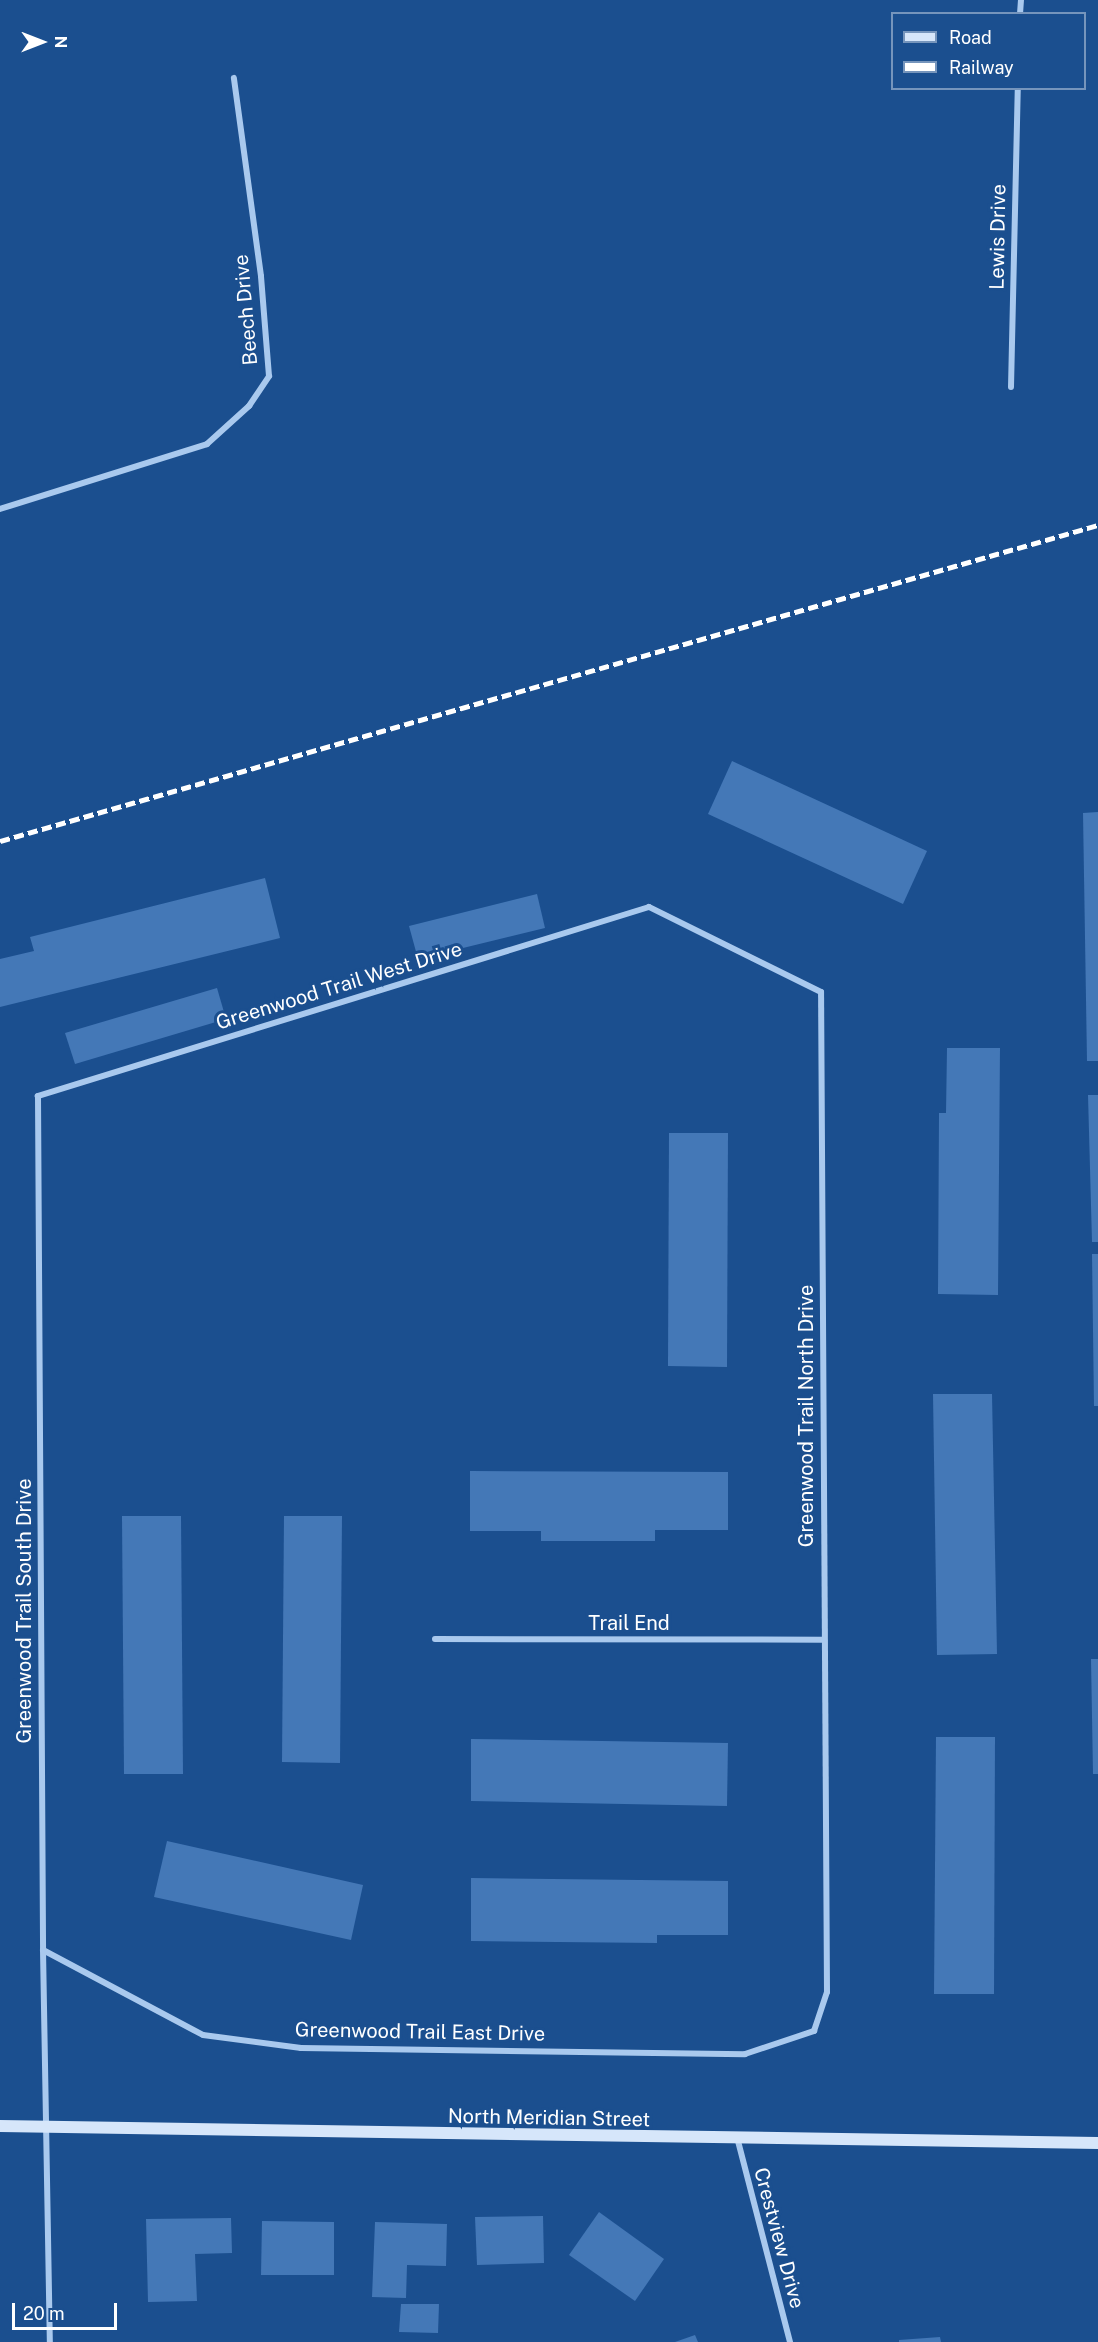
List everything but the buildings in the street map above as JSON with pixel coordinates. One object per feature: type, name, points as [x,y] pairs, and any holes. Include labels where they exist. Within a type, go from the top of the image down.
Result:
[{"type":"main road","name":"North Meridian Street","points":[[0,2126],[738,2141],[1098,2143]]},
{"type":"street","name":"Beech Drive","points":[[0,509],[207,444],[249,406],[269,376],[234,78]]},
{"type":"street","name":"Lewis Drive","points":[[1011,387],[1018,90]]},
{"type":"street","name":"Greenwood Trail West Drive","points":[[38,1096],[649,907]]},
{"type":"street","name":"Greenwood Trail North Drive","points":[[649,907],[821,992],[823,1640],[827,1992],[814,2031]]},
{"type":"street","name":"Greenwood Trail South Drive","points":[[38,1096],[43,1950],[51,2342]]},
{"type":"street","name":"Trail End","points":[[435,1639],[823,1640]]},
{"type":"street","name":"Greenwood Trail East Drive","points":[[43,1950],[203,2035],[301,2048],[745,2054],[814,2031]]},
{"type":"street","name":"Crestview Drive","points":[[738,2141],[790,2342]]},
{"type":"railway","points":[[0,841],[1098,525]]}]
